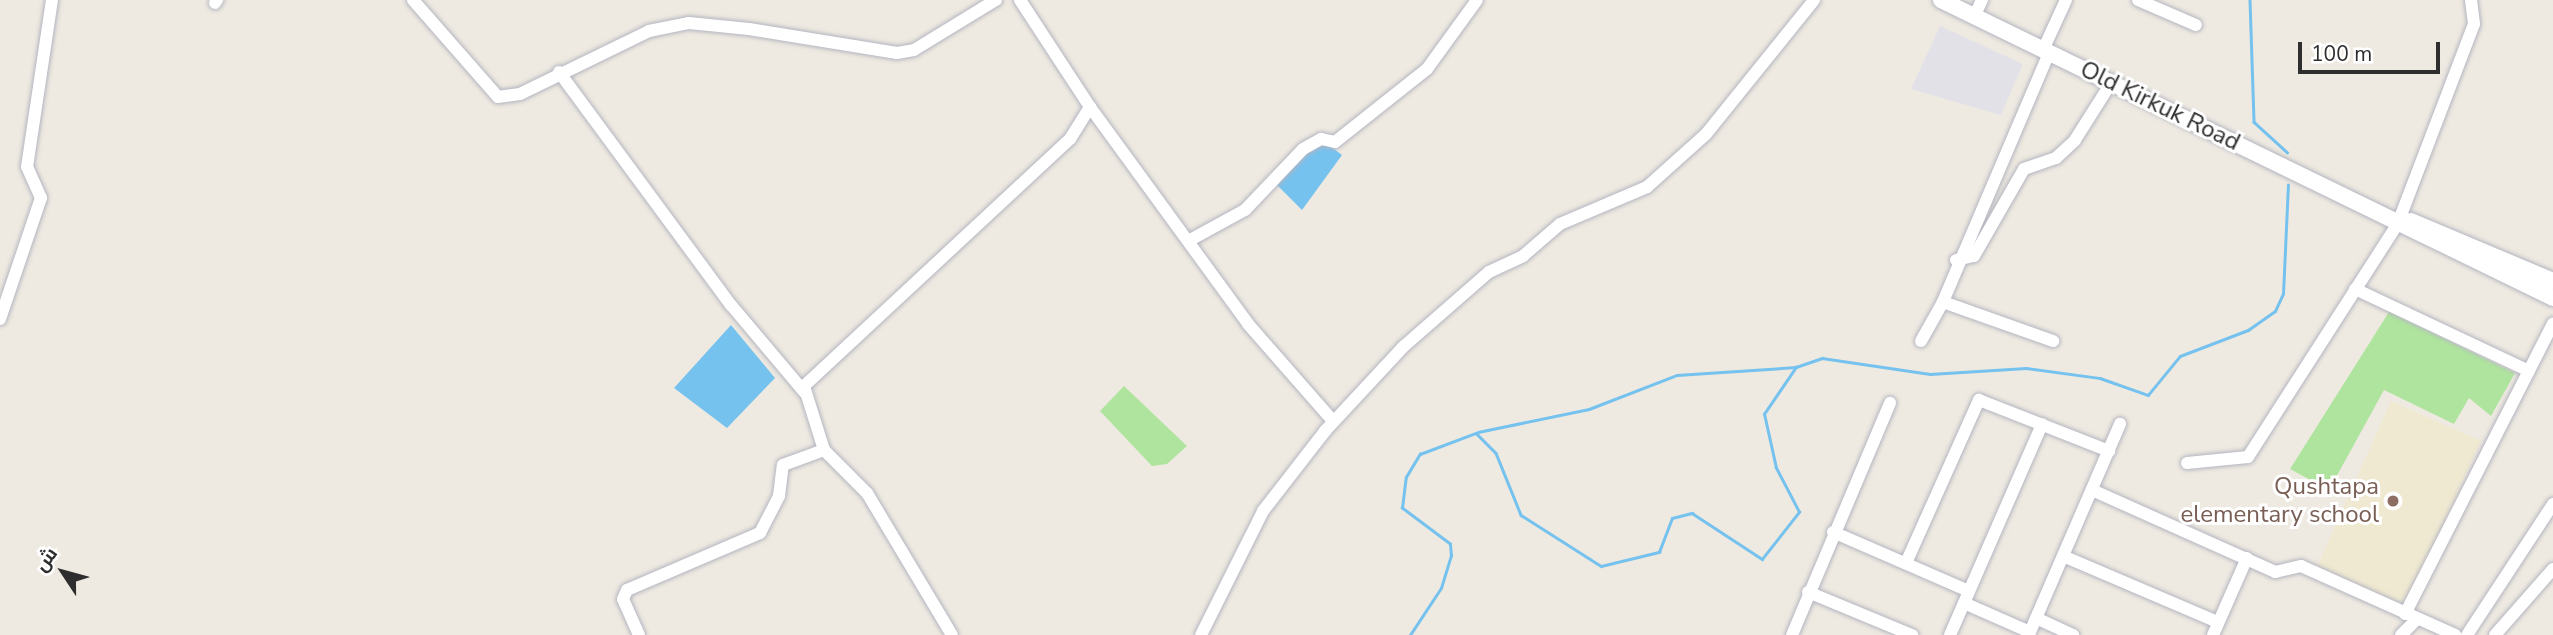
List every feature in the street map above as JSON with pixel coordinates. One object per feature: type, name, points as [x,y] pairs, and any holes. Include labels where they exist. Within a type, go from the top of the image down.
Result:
[{"type":"street","points":[[0,319],[41,198],[27,167],[52,0]]},
{"type":"street","points":[[413,0],[498,97],[520,94],[559,72],[649,31],[689,23],[914,50],[996,0]]},
{"type":"street","points":[[1020,0],[1090,107],[1190,240],[1248,324],[1333,421]]},
{"type":"street","points":[[1190,240],[1245,209],[1303,149],[1321,139],[1335,142],[1427,69],[1477,0]]},
{"type":"street","points":[[1201,635],[1263,511],[1333,421],[1432,317],[1489,272],[1523,256],[1560,224],[1647,187],[1706,134],[1814,0]]},
{"type":"street","name":"Old Kirkuk Road","points":[[1941,0],[2378,212],[2553,281]]},
{"type":"street","points":[[1974,17],[1982,0]]},
{"type":"street","points":[[1921,341],[1943,302],[1956,260],[2066,0]]},
{"type":"street","points":[[2138,0],[2196,25]]},
{"type":"street","points":[[2187,463],[2248,457],[2356,289],[2398,220],[2474,24],[2471,0]]},
{"type":"street","points":[[559,72],[731,305],[807,395]]},
{"type":"street","points":[[1956,260],[1974,256],[2008,187],[2024,169],[2056,158],[2075,140],[2111,83]]},
{"type":"street","points":[[952,635],[867,494],[824,450],[804,386],[1070,139],[1090,107]]},
{"type":"street","name":"Old Kirkuk Road","points":[[2398,220],[2553,298]]},
{"type":"street","points":[[2356,289],[2529,371]]},
{"type":"street","points":[[1943,302],[2053,341]]},
{"type":"street","points":[[2401,635],[2553,324]]},
{"type":"street","points":[[1906,563],[1975,404],[1985,399],[2109,451]]},
{"type":"street","points":[[1792,635],[1833,532],[1890,403]]},
{"type":"street","points":[[1950,635],[2042,424]]},
{"type":"street","points":[[1833,532],[1906,563],[2030,632],[2120,424]]},
{"type":"street","points":[[639,635],[623,599],[627,590],[760,533],[779,496],[783,465],[824,450]]},
{"type":"street","points":[[2092,490],[2275,572],[2301,566],[2455,635]]},
{"type":"street","points":[[2467,635],[2553,504]]},
{"type":"street","points":[[2063,556],[2218,622]]},
{"type":"street","points":[[2213,635],[2247,558]]},
{"type":"street","points":[[2495,635],[2553,569]]},
{"type":"street","points":[[1808,592],[1912,635]]},
{"type":"street","points":[[2036,618],[2052,631],[2073,635]]},
{"type":"shaded area","points":[[1940,26],[2023,64],[2001,115],[1911,89]]},
{"type":"shaded area","name":"Qushtapa elementary school","points":[[2391,401],[2481,441],[2406,608],[2317,568]]},
{"type":"green space","points":[[2389,312],[2515,373],[2491,416],[2469,398],[2454,424],[2384,390],[2329,490],[2290,469]]},
{"type":"green space","points":[[1124,386],[1187,446],[1167,464],[1152,466],[1100,411]]},
{"type":"water","points":[[1321,139],[1342,155],[1302,210],[1276,184]]},
{"type":"water","points":[[731,325],[775,378],[727,428],[674,388]]},
{"type":"waterway","points":[[2250,0],[2254,122],[2287,152]]},
{"type":"waterway","points":[[1410,635],[1441,588],[1451,556],[1450,544],[1402,508],[1406,477],[1420,454],[1476,433],[1496,453],[1521,515],[1601,566],[1659,552],[1672,518],[1692,513],[1762,559],[1799,512],[1776,468],[1764,414],[1796,367],[1822,358],[1930,374],[2026,368],[2100,378],[2148,395],[2180,356],[2248,330],[2275,311],[2283,294],[2288,185]]},
{"type":"waterway","points":[[1478,432],[1589,409],[1677,375],[1796,367]]},
{"type":"place","name":"Qushtapa elementary school","points":[[2393,501]]}]
